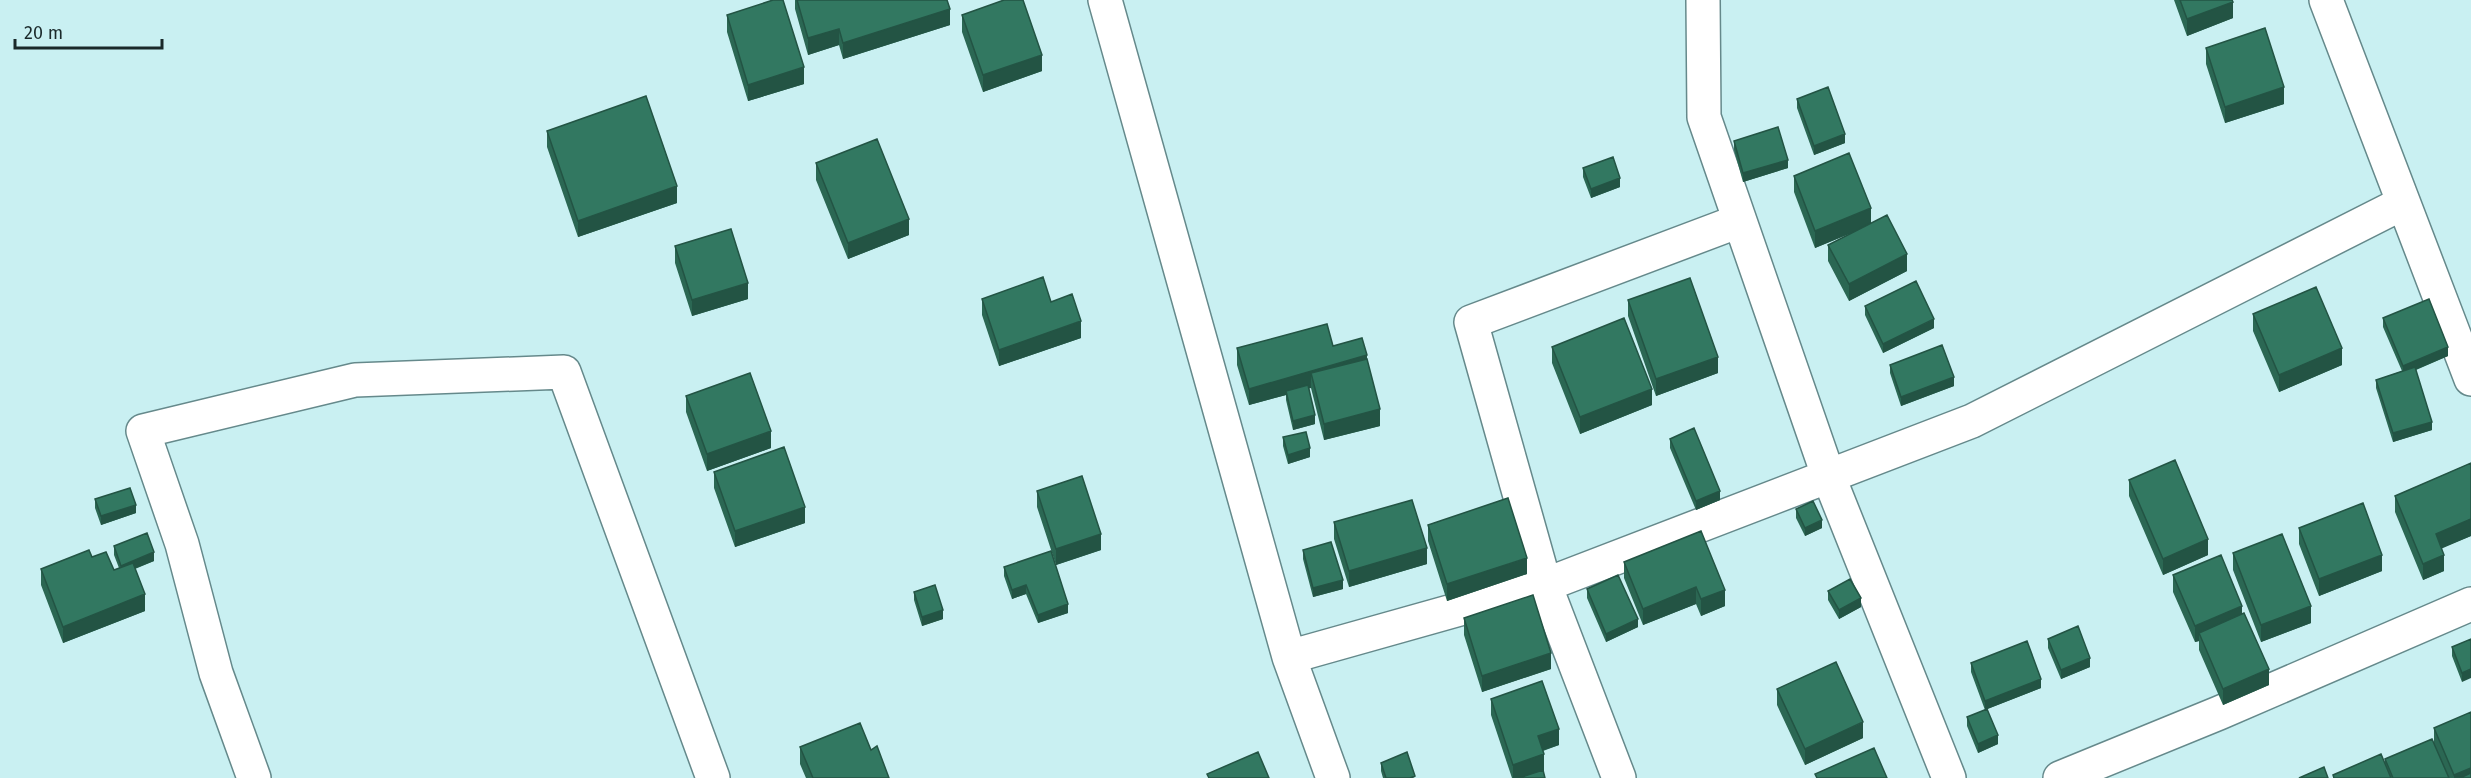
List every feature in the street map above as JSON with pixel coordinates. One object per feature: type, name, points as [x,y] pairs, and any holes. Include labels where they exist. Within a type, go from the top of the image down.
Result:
[{"type":"street","points":[[1105,0],[1289,657],[1333,778]]},
{"type":"street","points":[[1703,0],[1704,117],[1828,475],[1949,778]]},
{"type":"street","points":[[2326,0],[2471,380]]},
{"type":"street","points":[[1289,657],[1545,585],[1972,421],[2403,202]]},
{"type":"street","points":[[1619,778],[1545,585],[1471,322],[1739,222]]},
{"type":"street","points":[[254,778],[216,672],[182,544],[143,431],[355,380],[564,372],[713,778]]},
{"type":"street","points":[[2060,778],[2219,713],[2471,604]]},
{"type":"building","points":[[773,0],[783,0],[804,67],[748,85],[727,15]]},
{"type":"building","points":[[797,0],[947,0],[950,9],[843,43],[839,29],[808,38]]},
{"type":"building","points":[[1004,0],[1023,0],[1042,55],[983,75],[962,15]]},
{"type":"building","points":[[2180,0],[2232,0],[2233,2],[2187,19]]},
{"type":"building","points":[[2265,28],[2284,87],[2225,107],[2206,48]]},
{"type":"building","points":[[1828,87],[1845,134],[1814,146],[1797,99]]},
{"type":"building","points":[[646,96],[677,186],[578,221],[547,131]]},
{"type":"building","points":[[1778,127],[1788,160],[1743,173],[1734,141]]},
{"type":"building","points":[[877,139],[909,219],[848,243],[816,163]]},
{"type":"building","points":[[1849,153],[1871,208],[1815,231],[1794,176]]},
{"type":"building","points":[[1613,157],[1620,178],[1591,189],[1583,168]]},
{"type":"building","points":[[1887,215],[1907,254],[1849,284],[1828,245]]},
{"type":"building","points":[[731,229],[748,283],[692,300],[675,246]]},
{"type":"building","points":[[1043,277],[1051,302],[1072,294],[1081,321],[999,350],[982,299]]},
{"type":"building","points":[[1690,278],[1718,357],[1656,379],[1628,300]]},
{"type":"building","points":[[1916,281],[1934,319],[1883,344],[1865,306]]},
{"type":"building","points":[[2316,287],[2342,348],[2279,375],[2253,314]]},
{"type":"building","points":[[2429,299],[2448,347],[2403,366],[2383,318]]},
{"type":"building","points":[[1624,318],[1652,389],[1580,417],[1552,347]]},
{"type":"building","points":[[1327,324],[1333,346],[1362,338],[1367,355],[1249,389],[1237,348]]},
{"type":"building","points":[[1942,345],[1954,377],[1901,397],[1890,365]]},
{"type":"building","points":[[1367,359],[1380,409],[1324,424],[1311,373]]},
{"type":"building","points":[[2415,367],[2432,422],[2393,433],[2376,380]]},
{"type":"building","points":[[750,373],[771,431],[707,454],[686,396]]},
{"type":"building","points":[[1308,385],[1315,415],[1293,421],[1286,391]]},
{"type":"building","points":[[1694,428],[1720,491],[1696,501],[1670,439]]},
{"type":"building","points":[[1306,432],[1310,448],[1288,455],[1283,437]]},
{"type":"building","points":[[784,447],[805,507],[735,531],[714,472]]},
{"type":"building","points":[[2175,460],[2208,539],[2163,559],[2129,480]]},
{"type":"building","points":[[2471,463],[2471,519],[2436,534],[2444,555],[2423,564],[2395,496]]},
{"type":"building","points":[[1082,476],[1101,534],[1056,549],[1037,491]]},
{"type":"building","points":[[130,488],[136,505],[101,516],[95,499]]},
{"type":"building","points":[[1508,498],[1527,558],[1447,584],[1428,525]]},
{"type":"building","points":[[1412,500],[1427,548],[1349,571],[1334,522]]},
{"type":"building","points":[[1813,501],[1822,520],[1805,528],[1796,509]]},
{"type":"building","points":[[2363,503],[2382,555],[2319,579],[2299,528]]},
{"type":"building","points":[[1701,531],[1725,590],[1701,599],[1696,587],[1643,609],[1624,562]]},
{"type":"building","points":[[147,533],[154,552],[121,566],[114,546]]},
{"type":"building","points":[[2282,534],[2311,606],[2261,625],[2233,553]]},
{"type":"building","points":[[1331,542],[1343,580],[1313,588],[1303,550]]},
{"type":"building","points":[[89,550],[92,557],[106,552],[114,570],[133,563],[145,594],[63,627],[41,569]]},
{"type":"building","points":[[1051,551],[1068,604],[1038,615],[1026,585],[1012,590],[1004,567]]},
{"type":"building","points":[[2221,555],[2242,606],[2195,626],[2173,575]]},
{"type":"building","points":[[1618,575],[1638,619],[1606,634],[1587,589]]},
{"type":"building","points":[[1850,579],[1861,598],[1839,610],[1828,591]]},
{"type":"building","points":[[935,585],[943,610],[922,617],[914,592]]},
{"type":"building","points":[[1533,595],[1551,653],[1482,676],[1464,618]]},
{"type":"building","points":[[2244,613],[2269,669],[2223,689],[2199,633]]},
{"type":"building","points":[[2078,626],[2090,658],[2061,670],[2048,639]]},
{"type":"building","points":[[2471,639],[2471,669],[2462,673],[2452,647]]},
{"type":"building","points":[[2027,641],[2041,679],[1985,701],[1971,663]]},
{"type":"building","points":[[1836,662],[1863,722],[1805,749],[1777,689]]},
{"type":"building","points":[[1542,681],[1559,729],[1538,736],[1544,754],[1513,765],[1491,699]]},
{"type":"building","points":[[1987,709],[1998,735],[1978,744],[1967,717]]},
{"type":"building","points":[[2471,712],[2471,768],[2454,775],[2434,728]]},
{"type":"building","points":[[860,723],[871,750],[877,746],[889,778],[813,778],[800,747]]},
{"type":"building","points":[[2432,739],[2449,778],[2393,778],[2385,759]]},
{"type":"building","points":[[1874,748],[1887,778],[1817,778],[1815,774]]},
{"type":"building","points":[[1258,752],[1269,778],[1209,778],[1207,774]]},
{"type":"building","points":[[1407,752],[1415,776],[1386,778],[1381,763]]},
{"type":"building","points":[[2381,754],[2391,778],[2334,778],[2333,775]]},
{"type":"building","points":[[2324,767],[2328,778],[2299,778]]},
{"type":"building","points":[[1543,770],[1545,778],[1519,778]]},
{"type":"building","points":[[2471,773],[2471,778],[2460,778]]}]
